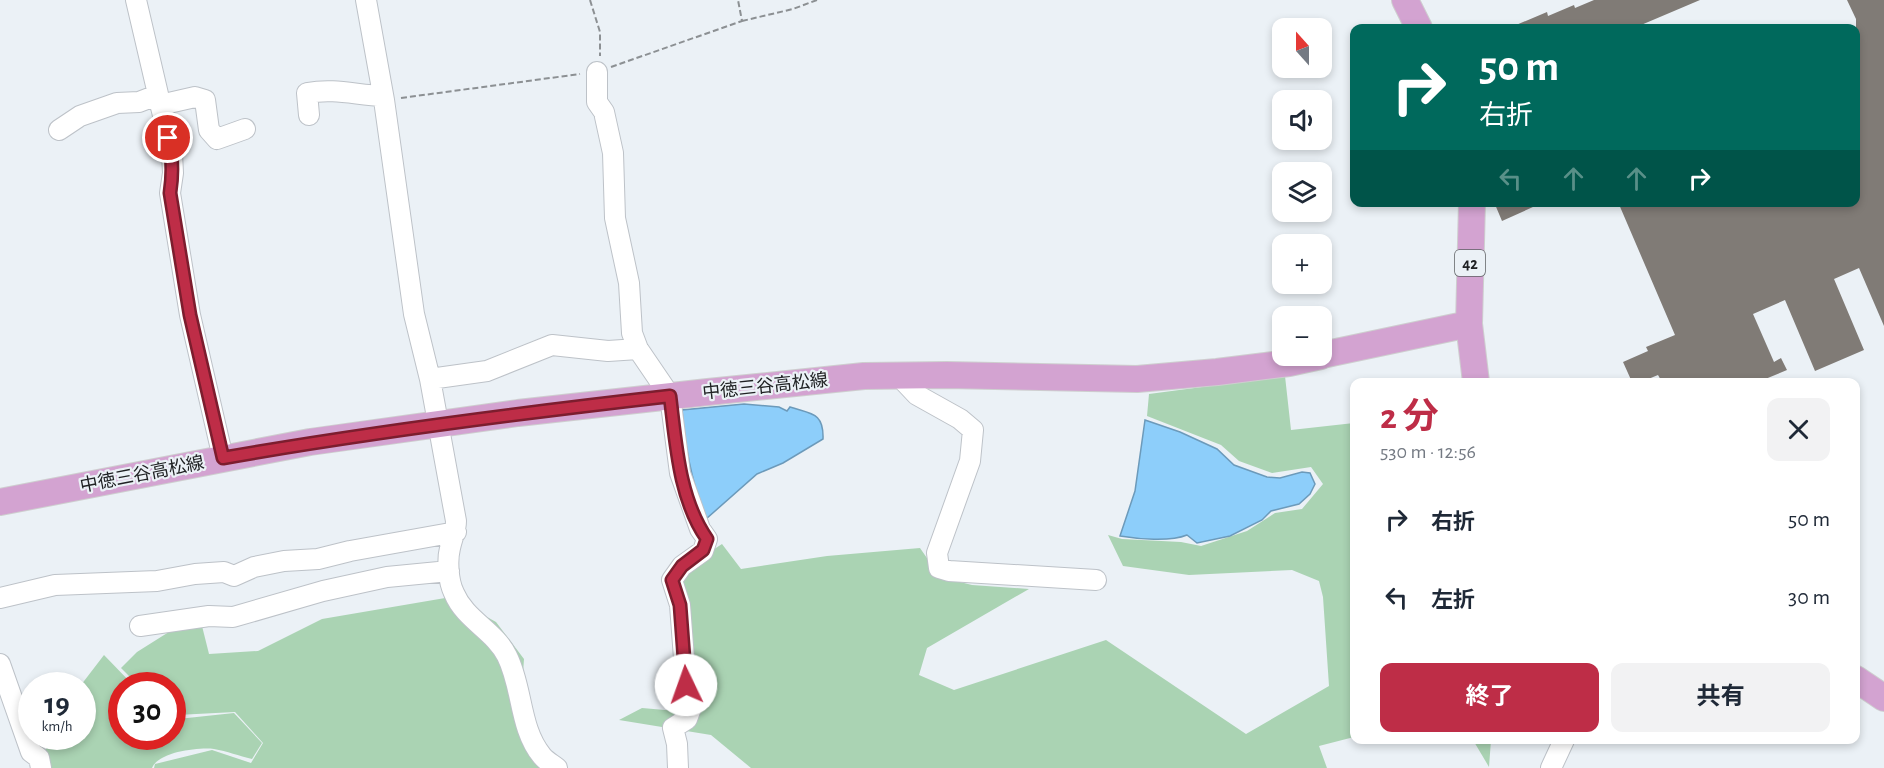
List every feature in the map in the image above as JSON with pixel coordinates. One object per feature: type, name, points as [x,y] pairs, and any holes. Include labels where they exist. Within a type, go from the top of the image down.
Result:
[{"type":"main road","points":[[1405,0],[1417,24]]},
{"type":"main road","name":"42","points":[[1472,207],[1469,324],[1476,378]]},
{"type":"main road","name":"中徳三谷高松線","points":[[1332,353],[1469,324]]},
{"type":"main road","name":"中徳三谷高松線","points":[[0,501],[310,442],[438,424],[814,380],[864,376],[1137,379],[1272,365]]},
{"type":"main road","points":[[1860,682],[1884,698]]},
{"type":"street","points":[[136,0],[172,154],[173,173],[170,193],[190,315],[223,458]]},
{"type":"street","points":[[366,0],[383,98],[406,268],[414,314],[430,378],[456,532],[449,548],[449,571],[453,592],[467,614],[489,633],[507,655],[527,728],[543,756],[557,768]]},
{"type":"street","points":[[598,71],[597,102],[604,112],[613,153],[615,218],[629,283],[632,333],[638,349],[670,396],[680,473],[700,529],[707,539],[703,550],[682,566],[672,580],[680,605],[686,685],[691,708],[687,719],[673,729],[677,744],[678,768]]},
{"type":"street","points":[[309,115],[307,93],[324,90],[344,91],[383,98]]},
{"type":"street","points":[[59,130],[80,116],[117,104],[195,97],[205,100],[209,130],[217,139],[245,129]]},
{"type":"street","points":[[430,378],[487,371],[552,345],[608,351],[638,349]]},
{"type":"street","points":[[899,376],[917,396],[960,419],[973,430],[970,461],[937,553],[939,568],[949,571],[1096,580]]},
{"type":"street","points":[[0,598],[55,585],[157,581],[195,574],[224,572],[234,576],[254,567],[274,563],[318,560],[350,551],[456,532]]},
{"type":"street","points":[[140,626],[209,616],[233,617],[323,591],[387,577],[449,571]]},
{"type":"street","points":[[0,664],[31,753],[39,758],[41,768]]},
{"type":"street","points":[[1551,768],[1562,744]]},
{"type":"path","points":[[590,0],[600,32],[598,71]]},
{"type":"path","points":[[738,0],[742,21]]},
{"type":"path","points":[[383,98],[598,71],[742,21],[793,9],[818,0]]},
{"type":"green space","points":[[1285,376],[1291,430],[1350,423],[1350,738],[1319,746],[1327,768],[751,768],[711,735],[619,720],[642,708],[688,712],[682,570],[722,544],[741,569],[827,556],[920,548],[940,577],[972,585],[1029,589],[927,648],[919,675],[954,690],[1106,640],[1246,734],[1329,686],[1323,597],[1319,581],[1292,570],[1189,575],[1123,566],[1108,535],[1122,539],[1181,542],[1201,546],[1247,531],[1275,513],[1302,509],[1323,484],[1311,467],[1272,473],[1239,461],[1221,445],[1147,416],[1149,394]]},
{"type":"green space","points":[[451,597],[496,622],[524,659],[521,701],[547,768],[154,768],[155,764],[212,750],[251,763],[263,743],[235,712],[186,715],[186,672],[125,672],[121,668],[137,652],[172,630],[201,622],[209,654],[258,651],[322,619]]},
{"type":"green space","points":[[104,655],[120,672],[108,672],[108,750],[186,750],[186,718],[234,713],[262,743],[252,759],[219,750],[199,749],[170,754],[152,768],[44,768],[42,753],[45,750],[96,750],[96,672],[91,672]]},
{"type":"green space","points":[[1475,744],[1491,744],[1489,767]]},
{"type":"water","points":[[744,404],[779,407],[787,411],[790,407],[810,413],[819,419],[823,439],[783,463],[757,474],[706,519],[690,465],[682,410]]},
{"type":"water","points":[[1145,420],[1180,432],[1217,449],[1234,465],[1267,477],[1280,478],[1302,472],[1310,473],[1315,484],[1310,494],[1299,504],[1271,511],[1262,520],[1230,536],[1197,543],[1187,535],[1163,539],[1120,536],[1135,491]]},
{"type":"building","points":[[1594,0],[1700,0],[1643,24],[1518,24],[1547,12],[1548,16],[1574,5],[1575,8]]},
{"type":"building","points":[[1847,0],[1884,0],[1884,326],[1859,268],[1834,279],[1864,350],[1815,371],[1785,300],[1753,314],[1774,362],[1781,358],[1787,370],[1768,378],[1660,378],[1658,375],[1651,378],[1630,378],[1623,362],[1648,351],[1646,347],[1675,335],[1620,207],[1860,207],[1860,24],[1856,24]]},
{"type":"building","points":[[1496,207],[1533,207],[1502,221]]},
{"type":"route","points":[[168,138],[173,173],[170,193],[190,315],[223,458],[310,442],[438,424],[670,396],[680,473],[700,529],[707,539],[703,550],[682,566],[672,580],[680,605],[686,685]]}]
